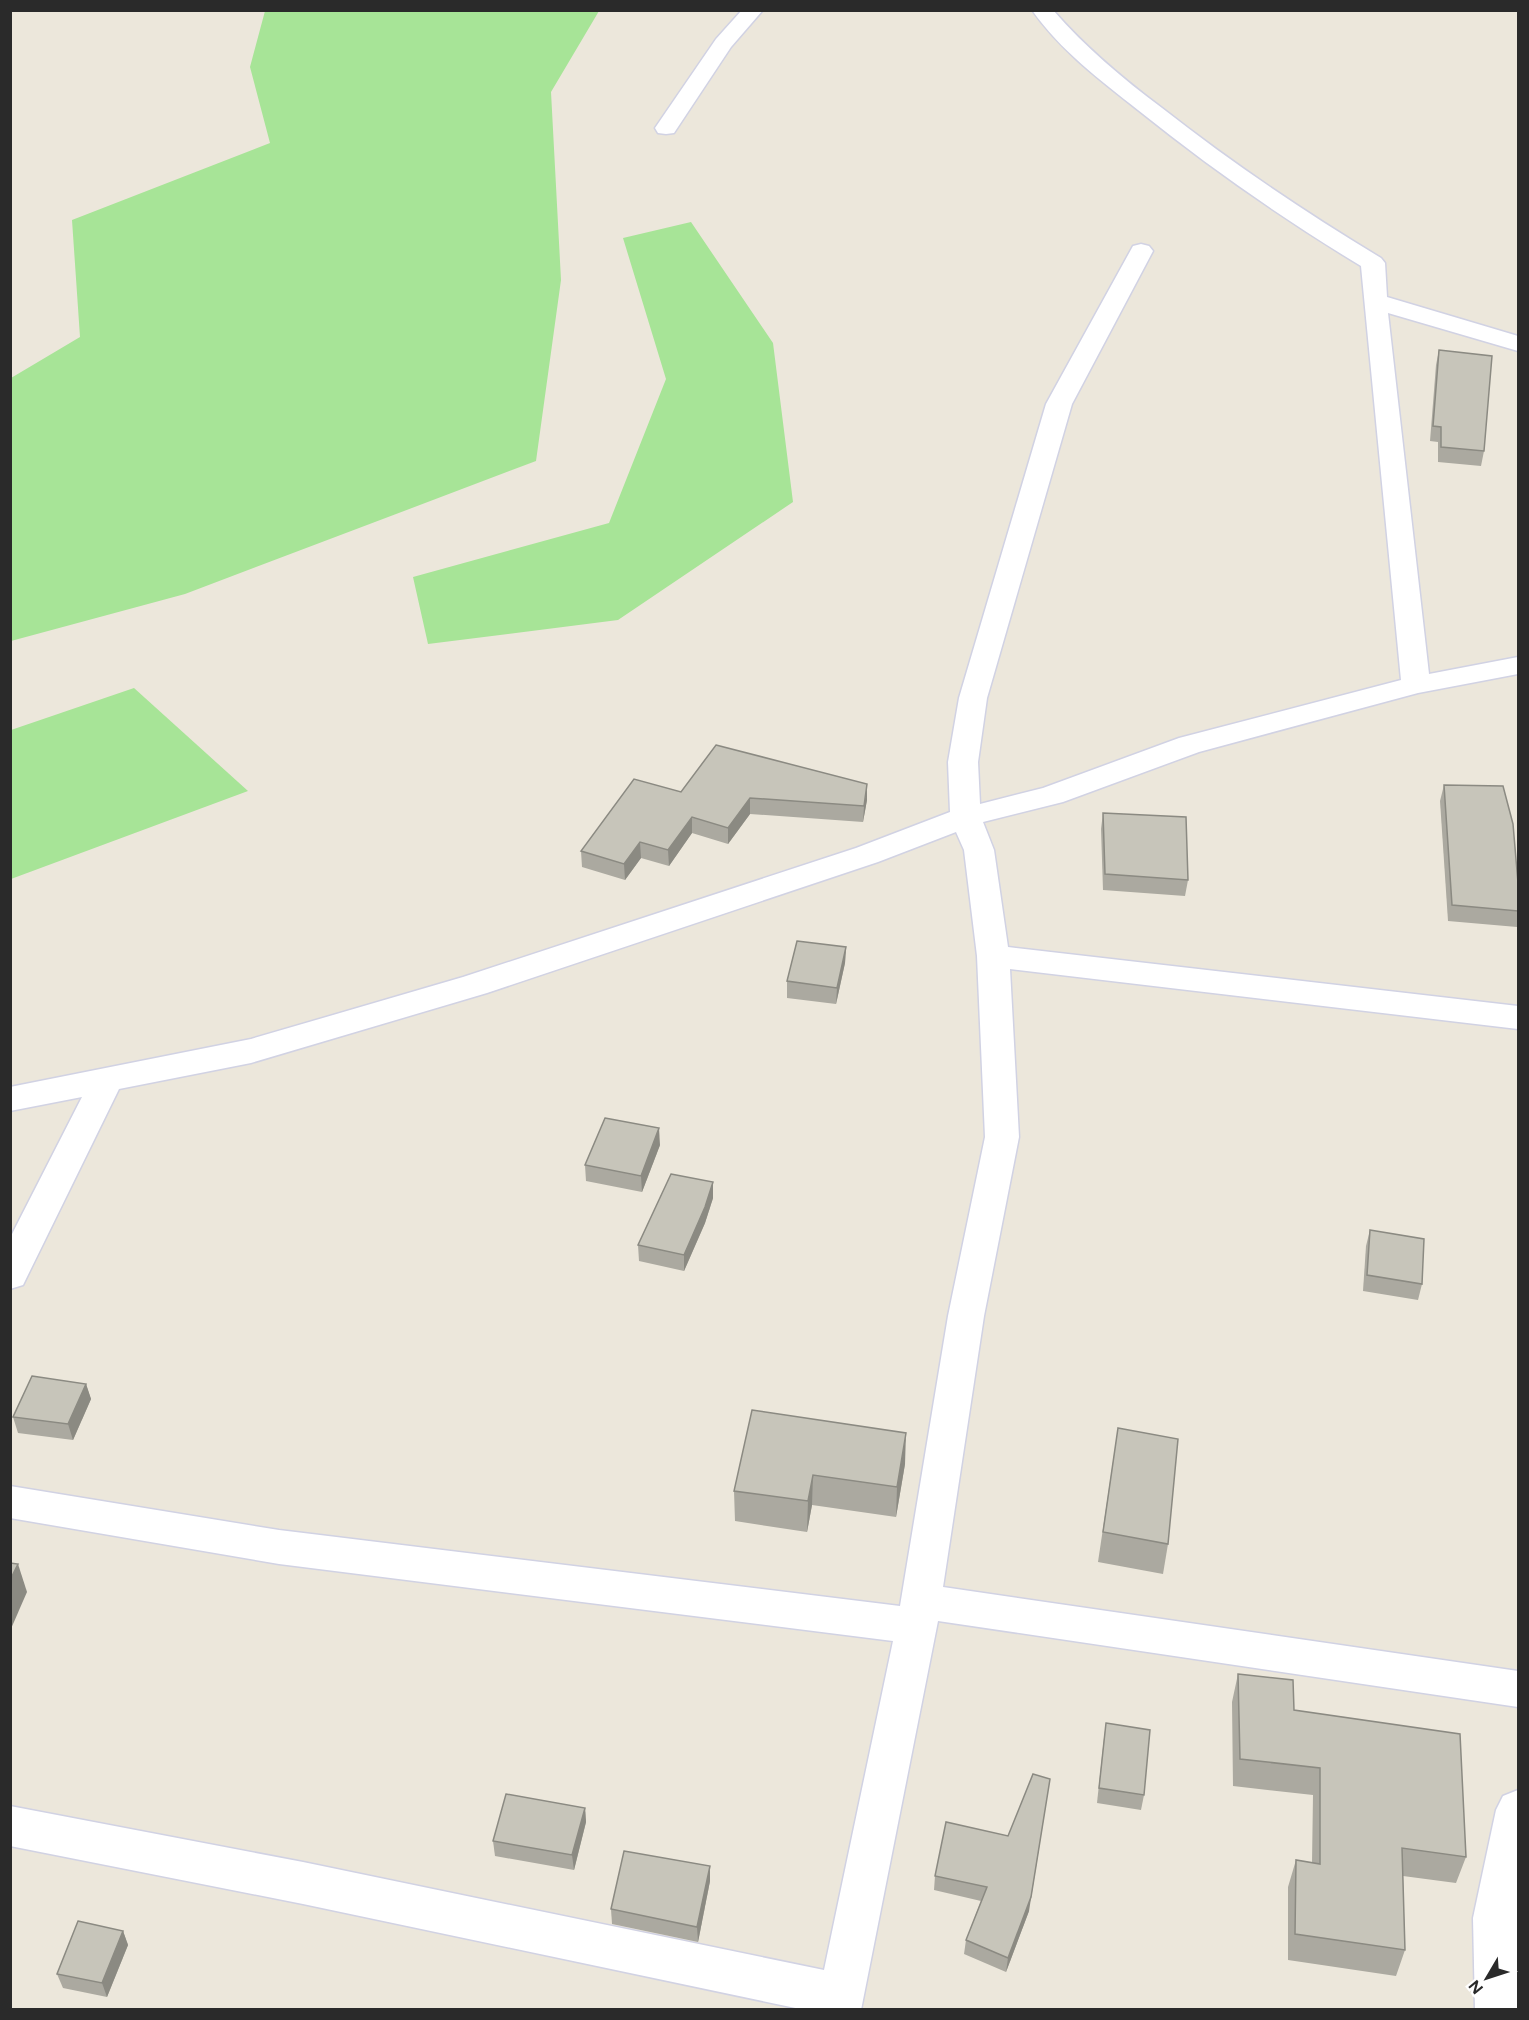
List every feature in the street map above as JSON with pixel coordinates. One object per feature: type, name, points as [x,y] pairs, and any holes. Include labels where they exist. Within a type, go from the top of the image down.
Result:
[{"type":"street","points":[[666,128],[723,43],[753,10]]},
{"type":"street","points":[[1042,10],[1073,46],[1201,150],[1310,225],[1373,263],[1375,301],[1416,684]]},
{"type":"street","points":[[10,1826],[303,1883],[839,2002],[920,1614],[966,1316],[1002,1137],[993,956],[979,850],[965,817],[963,762],[973,698],[1059,404],[1141,251]]},
{"type":"street","points":[[1375,301],[1518,344]]},
{"type":"street","points":[[10,1099],[251,1051],[475,985],[867,855],[965,817],[1052,795],[1189,745],[1416,684],[1518,666]]},
{"type":"street","points":[[993,956],[1518,1018]]},
{"type":"street","points":[[10,1275],[107,1080]]},
{"type":"street","points":[[10,1502],[279,1547],[920,1614],[1260,1653],[1518,1689]]},
{"type":"street","points":[[1498,2010],[1495,1918],[1518,1810]]},
{"type":"green space","points":[[265,11],[599,11],[551,92],[561,280],[536,461],[185,594],[11,641],[11,378],[80,337],[72,220],[270,143],[250,67]]},
{"type":"green space","points":[[691,222],[773,343],[793,502],[618,620],[428,644],[413,577],[609,523],[666,379],[623,238]]},
{"type":"green space","points":[[134,688],[248,791],[11,879],[11,730]]},
{"type":"building","points":[[1439,350],[1492,356],[1484,451],[1441,447],[1441,427],[1433,426]]},
{"type":"building","points":[[716,745],[867,784],[864,806],[750,798],[728,828],[692,817],[668,850],[640,842],[624,864],[581,851],[634,779],[681,792]]},
{"type":"building","points":[[1444,785],[1503,786],[1513,824],[1518,911],[1452,905]]},
{"type":"building","points":[[1103,813],[1186,817],[1188,880],[1105,874]]},
{"type":"building","points":[[797,941],[846,947],[837,988],[787,981]]},
{"type":"building","points":[[605,1118],[659,1128],[641,1176],[585,1165]]},
{"type":"building","points":[[671,1174],[713,1182],[684,1255],[638,1245]]},
{"type":"building","points":[[1370,1230],[1424,1239],[1422,1284],[1367,1275]]},
{"type":"building","points":[[32,1376],[86,1384],[68,1424],[13,1417]]},
{"type":"building","points":[[752,1410],[906,1433],[897,1487],[813,1475],[808,1501],[734,1491]]},
{"type":"building","points":[[1118,1428],[1178,1439],[1168,1544],[1103,1532]]},
{"type":"building","points":[[10,1563],[18,1564],[10,1580]]},
{"type":"building","points":[[1238,1674],[1293,1680],[1294,1710],[1460,1734],[1466,1857],[1402,1848],[1405,1950],[1295,1934],[1296,1860],[1320,1864],[1320,1768],[1240,1759]]},
{"type":"building","points":[[1106,1723],[1150,1730],[1144,1795],[1099,1788]]},
{"type":"building","points":[[1033,1774],[1050,1779],[1031,1897],[1008,1958],[966,1940],[987,1887],[935,1876],[946,1822],[1008,1836]]},
{"type":"building","points":[[506,1794],[585,1808],[572,1855],[493,1841]]},
{"type":"building","points":[[624,1851],[710,1866],[697,1927],[611,1909]]},
{"type":"building","points":[[78,1921],[123,1931],[102,1983],[57,1974]]}]
